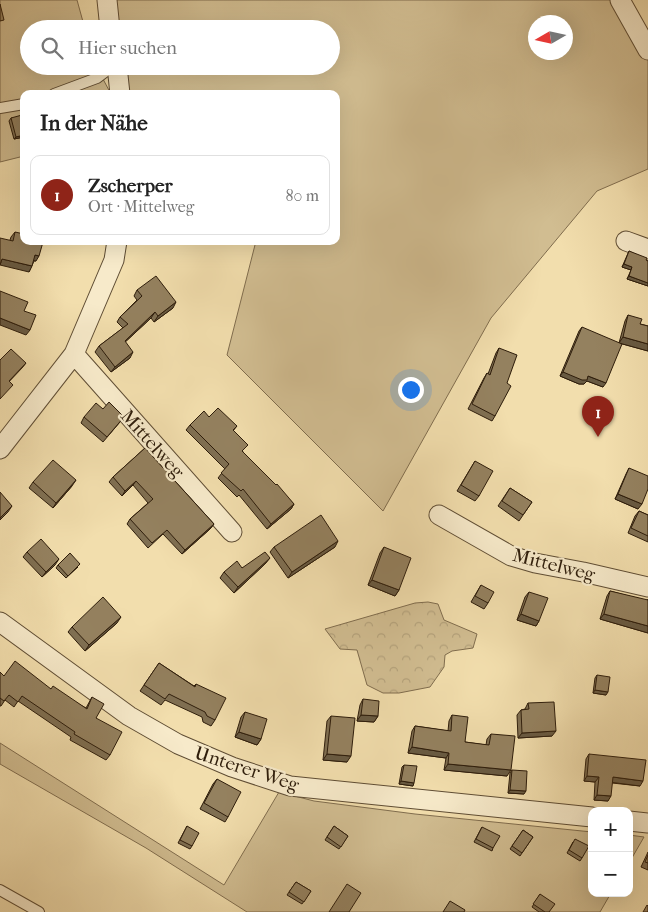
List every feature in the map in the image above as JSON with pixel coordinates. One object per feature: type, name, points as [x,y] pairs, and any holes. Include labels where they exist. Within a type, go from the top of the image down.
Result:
[{"type":"street","points":[[107,0],[109,20]]},
{"type":"street","points":[[620,0],[648,50]]},
{"type":"street","points":[[117,75],[119,90]]},
{"type":"street","points":[[626,240],[648,250]]},
{"type":"street","points":[[0,450],[74,354],[114,260],[116,245]]},
{"type":"street","name":"Mittelweg","points":[[74,354],[232,532]]},
{"type":"street","name":"Mittelweg","points":[[439,515],[511,556],[535,563],[648,587]]},
{"type":"street","name":"Unterer Weg","points":[[0,622],[130,716],[178,744],[232,767],[290,786],[588,817]]},
{"type":"street","points":[[633,821],[648,823]]},
{"type":"lane","points":[[65,90],[102,75]]},
{"type":"lane","points":[[0,108],[20,105]]},
{"type":"lane","points":[[0,890],[39,912]]},
{"type":"green space","points":[[0,0],[77,0],[83,20],[20,20],[20,75],[101,75],[109,90],[20,90],[20,157],[0,162]]},
{"type":"green space","points":[[115,0],[620,0],[648,50],[648,169],[597,191],[491,318],[383,511],[227,355],[255,245],[340,245],[340,90],[125,90],[123,75],[340,75],[340,20],[117,20]]},
{"type":"green space","points":[[428,602],[438,604],[444,620],[477,634],[473,648],[452,651],[445,655],[444,667],[430,687],[399,693],[383,693],[367,685],[357,650],[340,649],[325,629],[415,603]]},
{"type":"green space","points":[[0,743],[224,885],[279,792],[314,801],[415,814],[588,832],[588,897],[609,897],[600,912],[247,912],[146,848],[0,764]]},
{"type":"green space","points":[[633,836],[644,837],[633,856]]},
{"type":"building","points":[[0,4],[4,20],[0,21]]},
{"type":"building","points":[[20,116],[20,136],[16,137],[11,118]]},
{"type":"building","points":[[15,232],[20,233],[20,245],[42,245],[39,256],[35,255],[32,266],[2,259],[0,265],[0,238],[13,241]]},
{"type":"building","points":[[629,251],[647,258],[648,283],[629,276],[632,267],[624,264]]},
{"type":"building","points":[[156,276],[176,302],[158,316],[155,312],[125,341],[133,352],[115,367],[99,346],[128,324],[120,317],[142,296],[137,290]]},
{"type":"building","points":[[0,291],[28,302],[24,311],[36,315],[30,330],[0,318]]},
{"type":"building","points":[[628,315],[642,319],[640,324],[648,326],[648,344],[623,337]]},
{"type":"building","points":[[582,327],[622,344],[606,383],[588,376],[587,380],[582,380],[563,372]]},
{"type":"building","points":[[499,348],[517,355],[507,383],[511,386],[495,416],[472,404],[487,373],[490,375]]},
{"type":"building","points":[[11,349],[26,363],[9,381],[13,385],[0,399],[0,360]]},
{"type":"building","points":[[109,402],[124,417],[107,437],[84,417],[96,403],[103,409]]},
{"type":"building","points":[[218,408],[237,426],[233,430],[248,445],[242,451],[277,484],[294,504],[271,524],[243,489],[241,491],[221,473],[229,464],[190,425],[204,411],[209,417]]},
{"type":"building","points":[[145,448],[214,524],[185,550],[167,530],[152,543],[130,519],[153,499],[136,481],[125,491],[113,477]]},
{"type":"building","points":[[53,460],[76,480],[56,503],[33,482]]},
{"type":"building","points":[[475,461],[493,471],[479,496],[461,485]]},
{"type":"building","points":[[629,468],[648,476],[648,489],[642,504],[618,494]]},
{"type":"building","points":[[510,488],[532,502],[523,515],[502,501]]},
{"type":"building","points":[[0,492],[12,506],[0,518]]},
{"type":"building","points":[[639,511],[648,515],[648,536],[631,528]]},
{"type":"building","points":[[321,515],[338,541],[292,572],[274,547]]},
{"type":"building","points":[[41,539],[59,559],[46,572],[27,552]]},
{"type":"building","points":[[384,547],[411,558],[399,590],[372,580]]},
{"type":"building","points":[[265,552],[270,558],[238,587],[224,572],[237,561],[242,568]]},
{"type":"building","points":[[70,553],[80,564],[68,576],[58,565]]},
{"type":"building","points":[[481,585],[494,592],[488,603],[475,596]]},
{"type":"building","points":[[610,591],[648,600],[648,626],[604,614]]},
{"type":"building","points":[[529,592],[548,598],[539,621],[521,614]]},
{"type":"building","points":[[103,597],[121,617],[89,645],[72,627]]},
{"type":"building","points":[[15,661],[51,689],[53,686],[87,709],[92,697],[104,704],[96,718],[122,732],[110,755],[74,734],[75,732],[22,696],[18,702],[9,695],[4,701],[0,698],[0,672],[4,676]]},
{"type":"building","points":[[159,663],[195,687],[196,684],[226,698],[215,720],[207,716],[205,712],[169,694],[165,699],[144,685]]},
{"type":"building","points":[[597,675],[610,677],[608,692],[595,690]]},
{"type":"building","points":[[363,699],[379,701],[378,716],[361,715]]},
{"type":"building","points":[[554,702],[556,731],[522,733],[521,710],[529,709],[528,703]]},
{"type":"building","points":[[245,712],[267,719],[261,739],[239,732]]},
{"type":"building","points":[[452,715],[468,717],[465,742],[489,745],[491,734],[515,736],[511,770],[448,764],[449,753],[412,747],[415,726],[451,731]]},
{"type":"building","points":[[331,716],[355,718],[351,756],[327,754]]},
{"type":"building","points":[[589,754],[646,760],[643,781],[613,777],[611,796],[597,795],[599,777],[587,776]]},
{"type":"building","points":[[404,765],[417,766],[414,783],[401,781]]},
{"type":"building","points":[[512,770],[527,771],[526,791],[510,790]]},
{"type":"building","points":[[217,779],[241,792],[228,817],[204,803]]},
{"type":"building","points":[[187,826],[199,833],[192,846],[180,840]]},
{"type":"building","points":[[334,826],[348,836],[341,847],[327,837]]},
{"type":"building","points":[[482,827],[500,836],[493,848],[476,839]]},
{"type":"building","points":[[523,830],[533,837],[522,853],[512,846]]},
{"type":"building","points":[[575,839],[588,846],[582,858],[569,850]]},
{"type":"building","points":[[296,882],[311,891],[304,902],[289,892]]},
{"type":"building","points":[[347,884],[361,893],[349,912],[329,912]]},
{"type":"building","points":[[540,894],[555,904],[549,912],[545,912],[533,904]]},
{"type":"building","points":[[450,901],[465,910],[464,912],[443,912]]},
{"type":"building","points":[[647,905],[648,912],[643,912]]},
{"type":"place","name":"Zscherper","points":[[598,437]]}]
